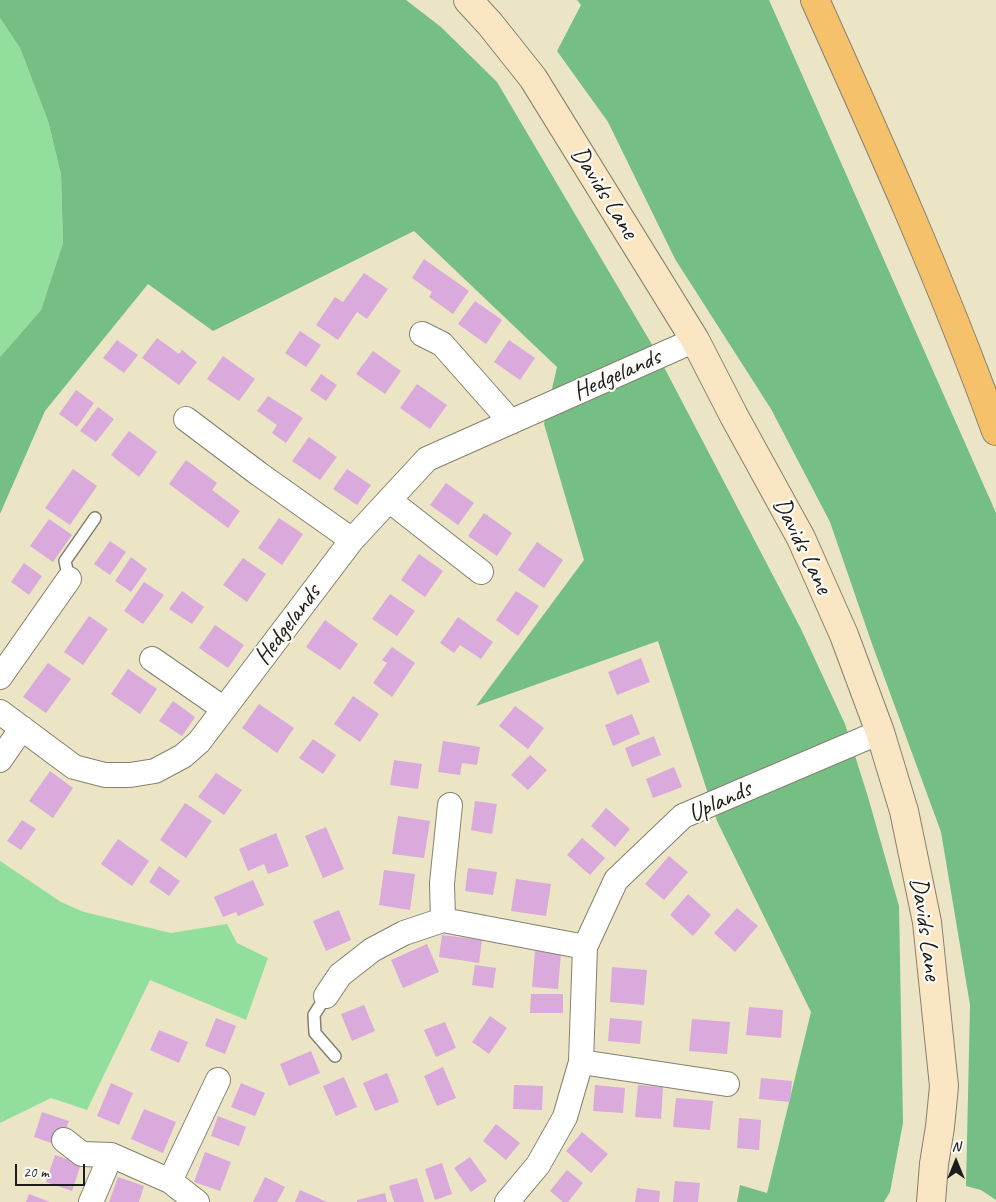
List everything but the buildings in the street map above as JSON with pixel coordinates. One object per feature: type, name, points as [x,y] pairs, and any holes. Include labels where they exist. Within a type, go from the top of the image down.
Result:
[{"type":"highway","points":[[815,0],[927,252],[975,372],[996,431]]},
{"type":"street","name":"Davids Lane","points":[[468,0],[490,24],[533,78],[696,340],[734,416],[801,538],[844,634],[880,732],[904,811],[927,922],[944,1086],[931,1202]]},
{"type":"street","points":[[422,334],[442,344],[512,422]]},
{"type":"street","name":"Hedgelands","points":[[0,712],[74,768],[105,775],[155,771],[182,756],[199,742],[352,540],[427,459],[696,340]]},
{"type":"street","points":[[186,419],[352,540]]},
{"type":"street","points":[[389,500],[480,572]]},
{"type":"street","points":[[0,677],[70,579]]},
{"type":"street","points":[[152,659],[224,709]]},
{"type":"street","points":[[0,760],[22,728]]},
{"type":"street","name":"Uplands","points":[[507,1202],[538,1165],[565,1117],[581,1062],[585,947],[616,880],[683,816],[880,732]]},
{"type":"street","points":[[443,920],[442,883],[450,805]]},
{"type":"street","points":[[326,996],[340,975],[372,950],[404,933],[443,920],[585,947]]},
{"type":"street","points":[[581,1062],[727,1084]]},
{"type":"street","points":[[170,1180],[218,1080]]},
{"type":"street","points":[[64,1140],[82,1154],[111,1155],[170,1180],[197,1202]]},
{"type":"street","points":[[91,1202],[111,1155]]},
{"type":"street","name":"Davids Lane","points":[[914,1202],[934,1164]]},
{"type":"lane","points":[[70,579],[66,561],[95,518]]},
{"type":"lane","points":[[326,996],[314,1015],[315,1033],[335,1056]]},
{"type":"green space","points":[[0,0],[406,0],[441,27],[497,82],[654,348],[801,629],[845,724],[899,906],[903,1123],[890,1192],[884,1202],[737,1202],[740,1185],[767,1193],[811,1012],[717,821],[658,641],[476,706],[584,560],[544,424],[557,367],[414,231],[213,331],[148,284],[45,411],[0,514],[0,357],[41,310],[63,243],[61,174],[48,121],[20,48],[0,18]]},
{"type":"green space","points":[[577,0],[769,0],[996,513],[996,1200],[981,1190],[966,1186],[970,1005],[941,832],[872,644],[830,522],[771,409],[675,259],[608,122],[557,51],[581,5]]},
{"type":"green space","points":[[0,18],[20,48],[48,121],[61,174],[63,243],[41,310],[0,357]]},
{"type":"green space","points":[[0,861],[61,902],[84,912],[171,933],[227,924],[237,943],[268,958],[246,1020],[150,980],[87,1110],[51,1098],[0,1123]]}]
